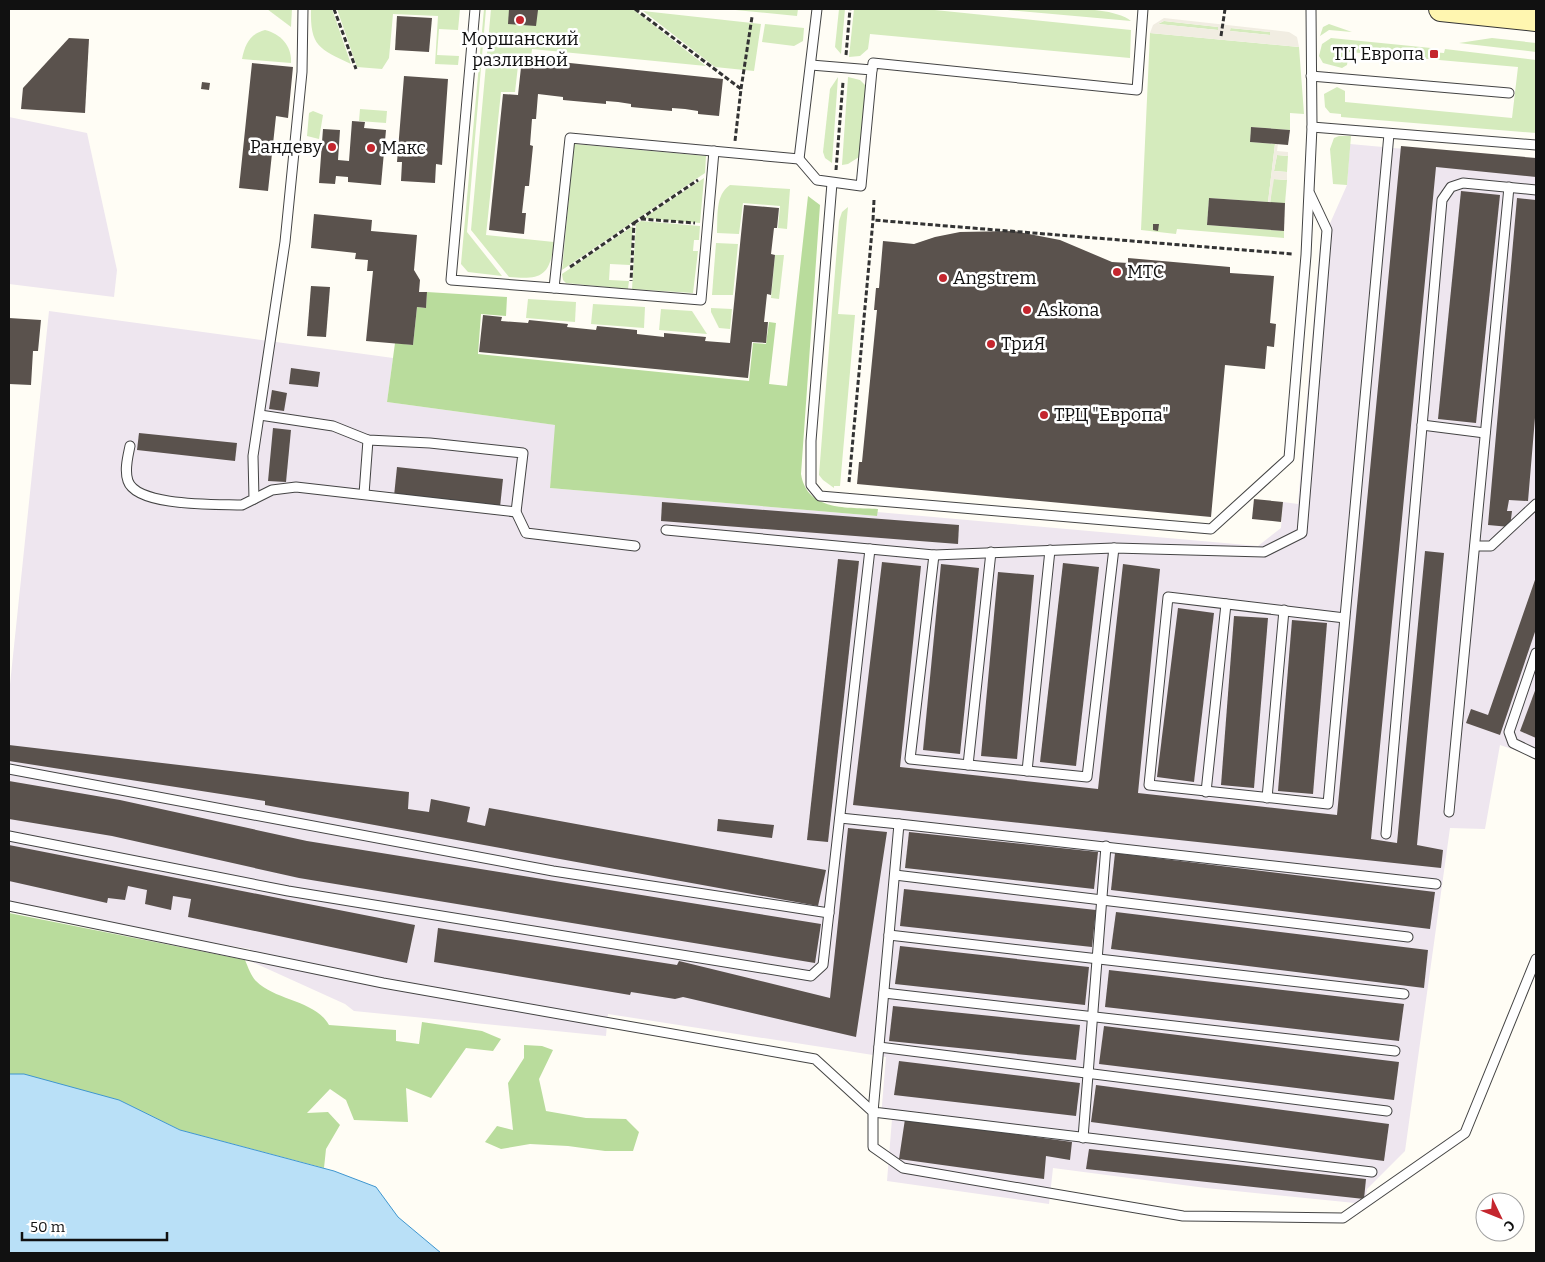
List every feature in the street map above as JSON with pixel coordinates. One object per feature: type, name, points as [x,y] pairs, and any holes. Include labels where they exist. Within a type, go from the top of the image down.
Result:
[{"type":"main road","points":[[1441,9],[1536,19]]},
{"type":"lane","points":[[254,499],[253,456],[285,242],[302,72],[303,9]]},
{"type":"lane","points":[[475,9],[451,280],[701,300],[714,151]]},
{"type":"lane","points":[[799,159],[817,9]]},
{"type":"lane","points":[[554,288],[570,138],[799,159],[817,180],[861,186],[873,63],[1137,90],[1143,9]]},
{"type":"lane","points":[[834,183],[811,441],[811,485],[815,492],[824,498],[1211,529],[1289,458],[1306,255],[1309,192],[1312,127],[1310,9]]},
{"type":"lane","points":[[810,65],[872,70]]},
{"type":"lane","points":[[1310,76],[1509,93]]},
{"type":"lane","points":[[1312,127],[1536,145]]},
{"type":"lane","points":[[1345,618],[1168,597],[1149,785],[1328,804],[1345,618],[1389,134]]},
{"type":"lane","points":[[1386,834],[1442,200],[1452,187],[1463,183],[1536,190]]},
{"type":"lane","points":[[1449,812],[1509,187]]},
{"type":"lane","points":[[666,530],[934,555],[1114,548],[1264,552],[1302,533],[1327,230],[1309,192]]},
{"type":"lane","points":[[260,415],[333,426],[368,440],[430,443],[522,453],[516,512],[526,533],[635,546]]},
{"type":"lane","points":[[1422,425],[1485,433]]},
{"type":"lane","points":[[364,494],[368,440]]},
{"type":"lane","points":[[130,446],[127,462],[128,481],[136,491],[155,499],[242,505],[272,490],[296,487],[516,512]]},
{"type":"lane","points":[[1474,546],[1490,546],[1536,504]]},
{"type":"lane","points":[[934,555],[910,759],[1087,777],[1114,548]]},
{"type":"lane","points":[[9,836],[288,891],[811,976],[823,965],[870,549]]},
{"type":"lane","points":[[1027,771],[1050,550]]},
{"type":"lane","points":[[968,765],[991,552]]},
{"type":"lane","points":[[1206,792],[1226,604]]},
{"type":"lane","points":[[1266,798],[1284,610]]},
{"type":"lane","points":[[1536,653],[1509,732],[1513,743],[1536,754]]},
{"type":"lane","points":[[9,769],[553,870],[829,913]]},
{"type":"lane","points":[[840,818],[1436,884]]},
{"type":"lane","points":[[899,824],[879,1047],[873,1147],[903,1168],[1183,1216],[1343,1218],[1465,1133],[1536,959]]},
{"type":"lane","points":[[1082,1138],[1106,846]]},
{"type":"lane","points":[[894,875],[1408,938]]},
{"type":"lane","points":[[9,906],[383,983],[815,1059],[874,1112],[1082,1138],[1229,1153],[1372,1172]]},
{"type":"lane","points":[[889,935],[1404,994]]},
{"type":"lane","points":[[884,993],[1395,1051]]},
{"type":"lane","points":[[879,1047],[1387,1111]]},
{"type":"path","points":[[334,9],[356,69]]},
{"type":"path","points":[[635,9],[741,89]]},
{"type":"path","points":[[834,183],[850,9]]},
{"type":"path","points":[[1222,36],[1224,9]]},
{"type":"path","points":[[734,153],[752,16]]},
{"type":"path","points":[[555,276],[713,170]]},
{"type":"path","points":[[849,482],[874,200]]},
{"type":"path","points":[[640,219],[707,224]]},
{"type":"path","points":[[873,220],[1306,255]]},
{"type":"path","points":[[630,294],[634,223]]},
{"type":"shaded area","points":[[1164,18],[1289,32],[1297,37],[1299,47],[1150,33],[1153,25]],"holes":[[[1164,21],[1218,27],[1218,30],[1158,24]],[[1231,28],[1270,32],[1270,35],[1230,31]]]},
{"type":"shaded area","points":[[9,117],[87,133],[117,270],[114,297],[9,284]]},
{"type":"shaded area","points":[[1275,144],[1278,144],[1277,151],[1288,152],[1288,156],[1277,155],[1274,171],[1287,172],[1287,180],[1274,179],[1270,203],[1268,202]]},
{"type":"shaded area","points":[[1350,144],[1536,161],[1536,757],[1500,745],[1485,829],[1450,828],[1405,1151],[1367,1189],[1365,1204],[1206,1188],[1053,1168],[1049,1204],[887,1181],[892,1119],[881,1117],[886,1057],[608,1014],[606,1036],[354,1011],[345,1004],[250,961],[250,949],[9,911],[9,694],[49,311],[393,358],[387,402],[556,425],[550,488],[877,516],[877,512],[1258,546],[1281,528],[1283,502],[1298,504],[1320,246],[1347,185]]},
{"type":"green space","points":[[267,9],[292,9],[291,27]]},
{"type":"green space","points":[[311,9],[332,9],[351,64],[324,50],[319,45],[312,31]]},
{"type":"green space","points":[[337,9],[460,9],[458,30],[439,29],[437,55],[459,56],[458,65],[435,64],[438,16],[393,14],[389,58],[382,69],[357,67]]},
{"type":"green space","points":[[484,9],[486,9],[467,232],[502,276],[468,272],[461,264]]},
{"type":"green space","points":[[491,9],[634,10],[706,66],[532,49],[531,57],[519,57],[515,92],[501,92],[486,235],[554,242],[547,269],[537,276],[529,278],[509,277],[471,230]]},
{"type":"green space","points":[[725,9],[798,9],[797,16]]},
{"type":"green space","points":[[839,9],[845,9],[841,54],[835,47]]},
{"type":"green space","points":[[854,9],[925,9],[1131,30],[1130,58],[870,34],[868,49],[860,56],[849,57]]},
{"type":"green space","points":[[997,9],[1087,9],[1120,15],[1131,21]]},
{"type":"green space","points":[[643,11],[761,24],[754,71],[715,67]]},
{"type":"green space","points":[[1164,21],[1218,27],[1218,30],[1158,24]]},
{"type":"green space","points":[[765,24],[804,28],[803,41],[794,46],[762,42]]},
{"type":"green space","points":[[1329,24],[1352,32],[1329,30],[1320,36],[1323,27]]},
{"type":"green space","points":[[1230,28],[1270,32],[1270,35],[1230,31]]},
{"type":"green space","points":[[265,30],[281,38],[290,51],[291,63],[242,59],[249,40]]},
{"type":"green space","points":[[1150,33],[1299,47],[1304,114],[1290,113],[1290,130],[1251,127],[1250,142],[1275,144],[1268,202],[1209,198],[1207,225],[1284,231],[1284,238],[1177,229],[1176,234],[1141,230]]},
{"type":"green space","points":[[1331,38],[1431,48],[1431,52],[1444,53],[1445,49],[1536,60],[1536,133],[1341,117],[1341,114],[1330,113],[1325,107],[1324,94],[1337,87],[1345,91],[1345,102],[1512,118],[1518,67],[1349,52],[1347,65],[1342,68],[1323,63],[1319,56],[1322,44]]},
{"type":"green space","points":[[1492,38],[1536,43],[1536,52],[1459,43]]},
{"type":"green space","points":[[838,77],[832,163],[825,158],[823,152],[830,89]]},
{"type":"green space","points":[[848,77],[860,80],[866,86],[859,157],[848,164],[842,165]]},
{"type":"green space","points":[[360,109],[387,111],[386,123],[359,121]]},
{"type":"green space","points":[[313,111],[323,115],[319,139],[307,136],[309,113]]},
{"type":"green space","points":[[1351,136],[1347,185],[1333,184],[1330,149],[1334,138]]},
{"type":"green space","points":[[574,144],[706,156],[705,173],[562,270]]},
{"type":"green space","points":[[1277,155],[1288,156],[1287,172],[1274,171]]},
{"type":"green space","points":[[704,178],[700,223],[644,218]]},
{"type":"green space","points":[[1273,179],[1287,180],[1285,203],[1270,203]]},
{"type":"green space","points":[[730,185],[790,189],[787,229],[778,228],[780,206],[743,203],[739,234],[717,233],[720,200],[725,189]]},
{"type":"green space","points":[[808,196],[820,205],[801,474],[805,486],[811,495],[820,501],[842,507],[878,509],[877,516],[550,488],[555,425],[387,402],[395,343],[413,345],[417,307],[426,308],[427,292],[507,297],[506,316],[481,314],[478,354],[749,381],[753,343],[766,344],[769,322],[776,323],[769,384],[787,386]]},
{"type":"green space","points":[[848,207],[838,314],[855,315],[840,486],[834,486],[834,488],[819,475],[839,221],[842,212]]},
{"type":"green space","points":[[641,221],[700,226],[699,240],[694,240],[693,251],[698,251],[693,293],[632,289],[636,224]]},
{"type":"green space","points":[[633,226],[630,265],[610,264],[609,280],[629,281],[628,289],[566,283],[563,280],[562,274]]},
{"type":"green space","points":[[716,243],[738,244],[733,295],[712,295]]},
{"type":"green space","points":[[775,255],[784,255],[779,299],[771,298]]},
{"type":"green space","points":[[528,299],[576,302],[575,322],[526,318]]},
{"type":"green space","points":[[593,304],[645,307],[644,328],[591,324]]},
{"type":"green space","points":[[711,308],[732,309],[730,329],[719,328]]},
{"type":"green space","points":[[661,309],[692,311],[707,334],[659,330]]},
{"type":"green space","points":[[9,913],[245,960],[254,979],[264,988],[314,1010],[329,1025],[396,1030],[396,1041],[419,1044],[422,1022],[482,1031],[501,1039],[493,1051],[466,1048],[431,1098],[406,1088],[408,1122],[354,1120],[346,1100],[330,1089],[307,1113],[328,1112],[340,1125],[326,1149],[324,1168],[180,1130],[119,1100],[9,1074]]},
{"type":"green space","points":[[524,1045],[542,1046],[553,1050],[539,1079],[546,1111],[586,1118],[626,1119],[639,1132],[633,1151],[605,1151],[568,1146],[530,1144],[501,1149],[485,1142],[497,1126],[513,1130],[508,1083],[524,1058]]},
{"type":"water","points":[[9,1074],[24,1074],[119,1100],[180,1130],[334,1171],[376,1187],[398,1217],[441,1253],[9,1253]]},
{"type":"building","points":[[509,9],[538,10],[536,26],[508,24]]},
{"type":"building","points":[[397,16],[432,18],[429,52],[395,50]]},
{"type":"building","points":[[69,38],[89,39],[85,113],[21,109],[23,88]]},
{"type":"building","points":[[522,58],[723,79],[719,116],[698,114],[698,111],[685,109],[672,108],[672,111],[631,107],[631,104],[618,102],[606,101],[606,104],[563,100],[563,97],[538,94],[536,119],[532,119],[530,145],[533,146],[529,186],[525,186],[522,213],[526,213],[524,234],[489,230],[503,94],[518,95]]},
{"type":"building","points":[[252,63],[293,67],[288,118],[276,116],[268,191],[239,188]]},
{"type":"building","points":[[404,76],[448,79],[442,165],[436,164],[435,183],[401,181],[402,162],[397,162]]},
{"type":"building","points":[[202,82],[210,83],[209,90],[201,89]]},
{"type":"building","points":[[352,121],[365,122],[364,128],[386,130],[381,185],[348,182],[348,177],[336,176],[335,184],[319,183],[323,129],[340,130],[338,160],[349,161]]},
{"type":"building","points":[[1251,127],[1290,130],[1288,145],[1250,142]]},
{"type":"building","points":[[1401,146],[1536,158],[1536,177],[1436,167],[1371,839],[1397,843],[1425,551],[1444,553],[1417,845],[1443,850],[1441,868],[853,805],[882,562],[921,566],[900,767],[1098,789],[1123,564],[1160,569],[1138,793],[1337,815]]},
{"type":"building","points":[[1461,191],[1500,195],[1476,423],[1438,419]]},
{"type":"building","points":[[1209,198],[1285,203],[1284,231],[1207,225]]},
{"type":"building","points":[[1517,198],[1536,200],[1536,406],[1528,501],[1509,500],[1507,511],[1512,511],[1510,527],[1488,525]]},
{"type":"building","points":[[744,205],[779,208],[771,254],[775,255],[771,295],[767,294],[764,322],[768,322],[766,343],[752,342],[748,378],[479,352],[483,315],[502,317],[501,321],[528,323],[529,320],[568,324],[567,327],[596,330],[597,326],[637,330],[637,334],[664,337],[664,333],[706,337],[705,341],[730,343]]},
{"type":"building","points":[[314,214],[372,220],[371,231],[417,235],[414,270],[420,280],[419,292],[427,292],[426,308],[417,307],[413,345],[366,341],[373,271],[367,271],[368,260],[355,259],[356,253],[311,248]]},
{"type":"building","points":[[1153,224],[1159,224],[1158,231],[1153,230]]},
{"type":"building","name":"ТРЦ \"Европа\"","points":[[1014,231],[1060,240],[1112,262],[1128,263],[1128,258],[1230,267],[1230,273],[1274,276],[1270,323],[1276,324],[1274,347],[1267,346],[1265,369],[1225,365],[1211,517],[857,484],[859,462],[862,462],[877,310],[874,310],[876,288],[879,288],[883,241],[914,244],[960,232]]},
{"type":"building","points":[[311,286],[330,287],[326,337],[307,336]]},
{"type":"building","points":[[9,318],[41,320],[38,351],[33,351],[31,385],[9,384]]},
{"type":"building","points":[[291,368],[320,372],[318,387],[289,384]]},
{"type":"building","points":[[272,390],[287,393],[284,411],[269,409]]},
{"type":"building","points":[[273,428],[291,430],[286,482],[268,481]]},
{"type":"building","points":[[139,433],[237,443],[235,461],[137,450]]},
{"type":"building","points":[[397,467],[503,479],[500,507],[394,496]]},
{"type":"building","points":[[1254,499],[1283,502],[1281,522],[1252,519]]},
{"type":"building","points":[[662,502],[959,525],[958,544],[661,521]]},
{"type":"building","points":[[838,559],[859,561],[828,842],[807,840]]},
{"type":"building","points":[[1063,563],[1099,567],[1076,766],[1040,762]]},
{"type":"building","points":[[941,564],[979,568],[960,754],[923,750]]},
{"type":"building","points":[[998,572],[1034,575],[1017,759],[981,756]]},
{"type":"building","points":[[1536,577],[1536,629],[1500,735],[1466,723],[1471,709],[1488,715]]},
{"type":"building","points":[[1178,608],[1214,613],[1194,782],[1157,777]]},
{"type":"building","points":[[1234,616],[1268,618],[1254,788],[1221,785]]},
{"type":"building","points":[[1292,620],[1327,623],[1313,794],[1278,791]]},
{"type":"building","points":[[1536,688],[1536,738],[1520,731]]},
{"type":"building","points":[[9,745],[409,792],[408,809],[429,812],[431,799],[470,807],[467,822],[485,826],[489,808],[826,870],[818,906],[265,805],[265,801],[9,761]]},
{"type":"building","points":[[9,781],[120,800],[307,841],[821,924],[815,963],[299,878],[112,836],[9,819]]},
{"type":"building","points":[[718,819],[774,825],[772,838],[717,831]]},
{"type":"building","points":[[848,828],[887,832],[856,1037],[683,997],[675,999],[631,992],[630,995],[434,962],[438,928],[677,965],[679,961],[830,998]]},
{"type":"building","points":[[909,832],[1098,852],[1094,889],[905,868]]},
{"type":"building","points":[[9,845],[415,925],[407,963],[188,917],[191,899],[173,896],[171,910],[145,904],[147,890],[128,886],[125,900],[108,898],[107,903],[9,881]]},
{"type":"building","points":[[1115,853],[1435,892],[1430,929],[1111,890]]},
{"type":"building","points":[[904,889],[1096,910],[1092,947],[900,926]]},
{"type":"building","points":[[1116,912],[1428,950],[1424,988],[1111,949]]},
{"type":"building","points":[[900,946],[1089,967],[1085,1005],[895,984]]},
{"type":"building","points":[[1109,970],[1404,1004],[1399,1041],[1105,1007]]},
{"type":"building","points":[[893,1006],[1080,1025],[1076,1060],[889,1041]]},
{"type":"building","points":[[1104,1026],[1399,1062],[1394,1100],[1099,1064]]},
{"type":"building","points":[[899,1061],[1080,1083],[1076,1116],[894,1095]]},
{"type":"building","points":[[1096,1085],[1389,1124],[1384,1161],[1091,1122]]},
{"type":"building","points":[[905,1119],[1072,1142],[1070,1160],[1046,1156],[1044,1179],[899,1159]]},
{"type":"building","points":[[1089,1149],[1366,1179],[1364,1199],[1086,1169]]},
{"type":"place","name":"Моршанский разливной","points":[[520,20]]},
{"type":"place","name":"ТЦ Европа","points":[[1434,54]]},
{"type":"place","name":"Рандеву","points":[[332,147]]},
{"type":"place","name":"Макс","points":[[371,148]]},
{"type":"place","name":"МТС","points":[[1117,272]]},
{"type":"place","name":"Angstrem","points":[[943,278]]},
{"type":"place","name":"Askona","points":[[1027,310]]},
{"type":"place","name":"ТриЯ","points":[[991,344]]},
{"type":"place","name":"ТРЦ \"Европа\"","points":[[1044,415]]}]
